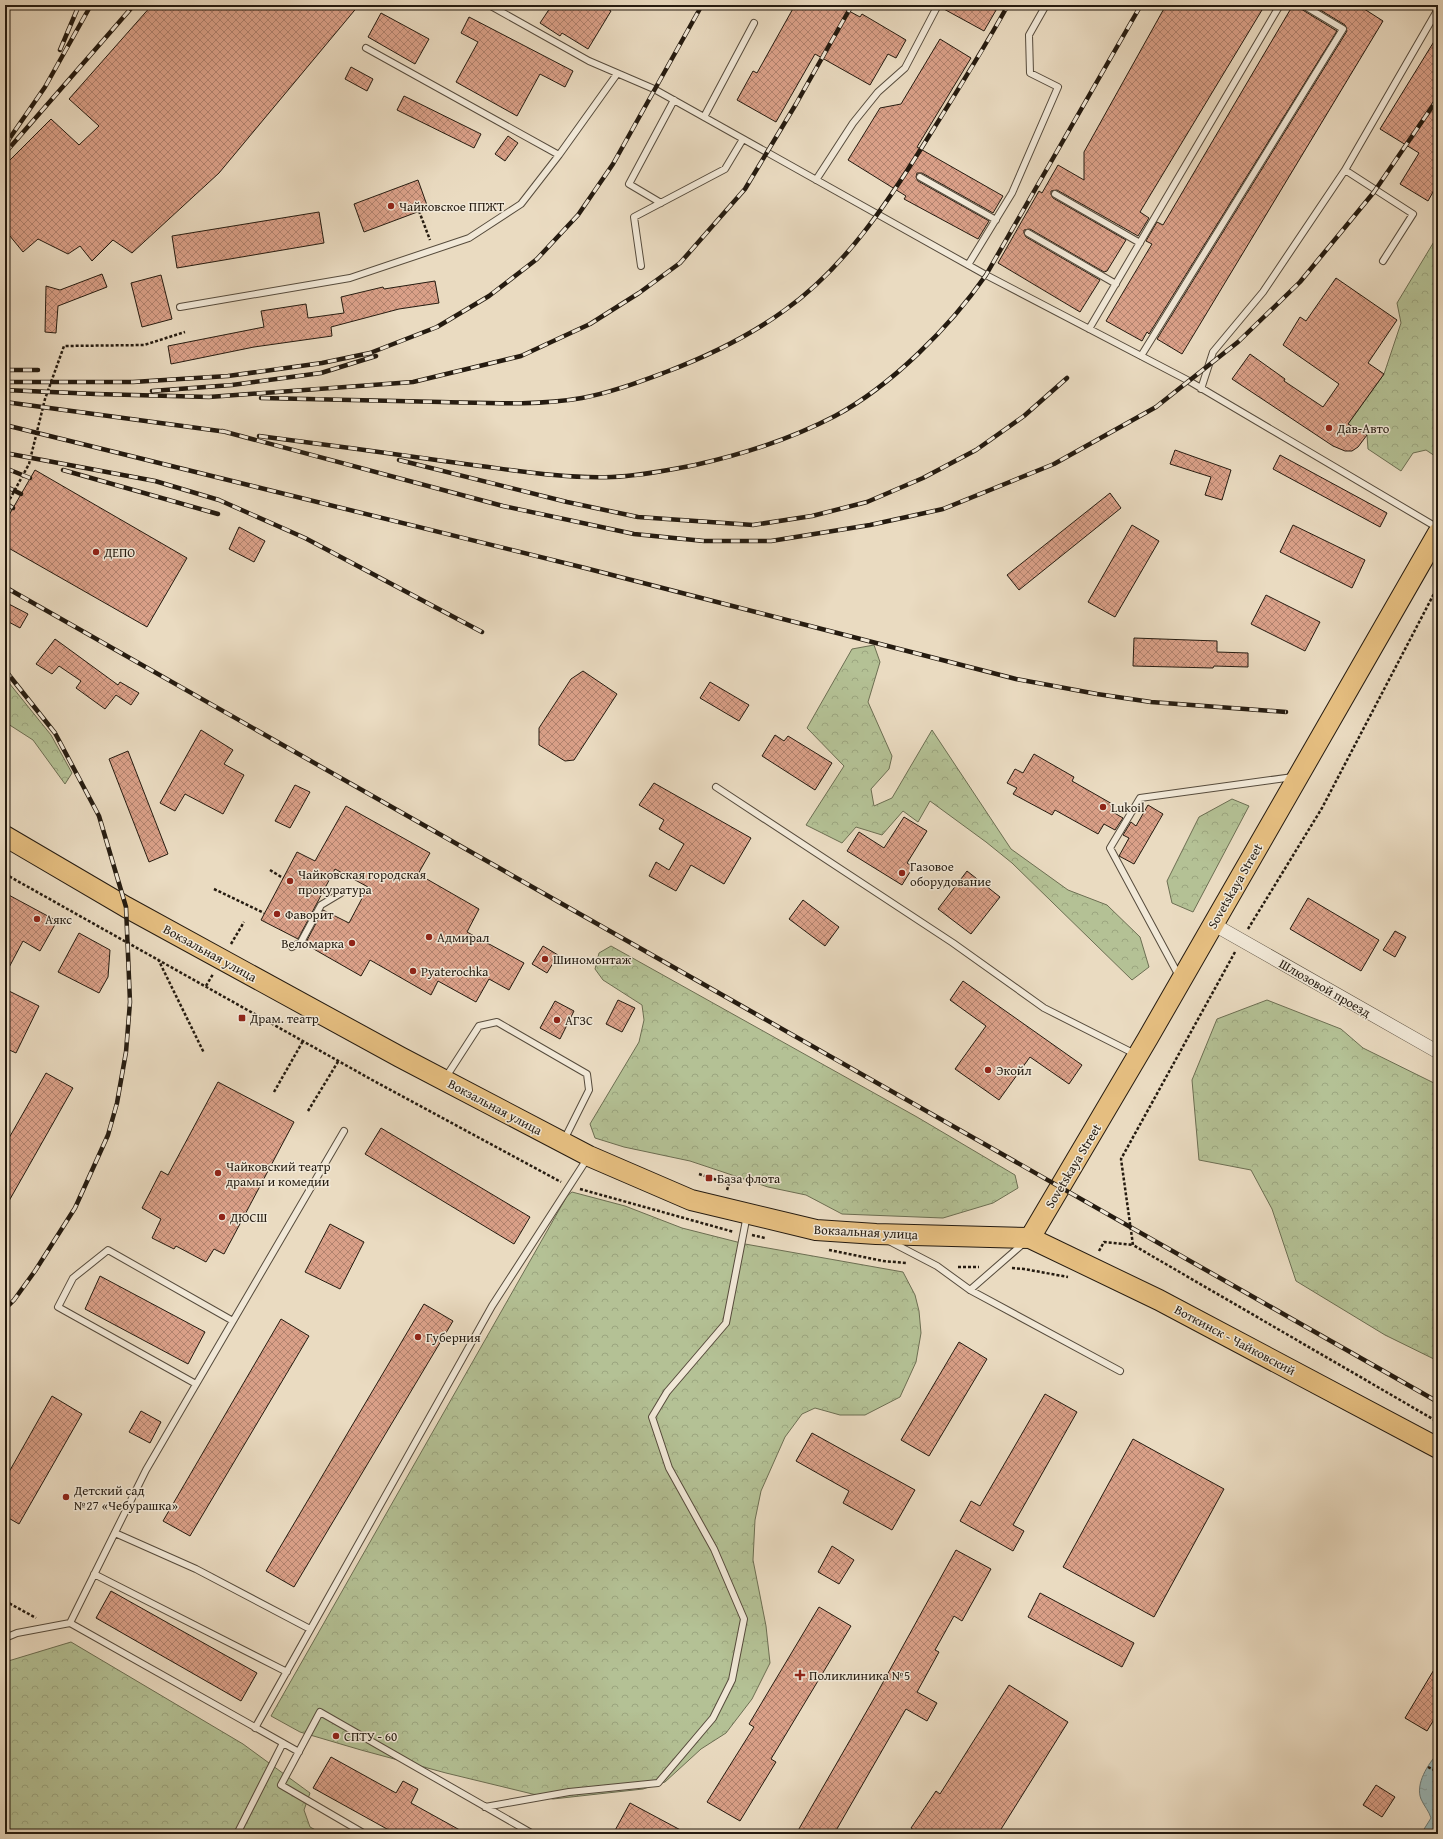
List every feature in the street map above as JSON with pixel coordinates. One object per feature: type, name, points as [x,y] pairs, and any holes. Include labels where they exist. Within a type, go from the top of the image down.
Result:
[{"type":"main road","name":"Sovetskaya Street","points":[[1030,1238],[1138,1056],[1297,776],[1438,533]]},
{"type":"main road","name":"Вокзальная улица","points":[[5,836],[126,907],[444,1080],[589,1156],[691,1200],[816,1230],[876,1234],[1030,1238]]},
{"type":"main road","name":"Воткинск - Чайковский","points":[[1030,1238],[1159,1300],[1438,1448]]},
{"type":"street","name":"Шлюзовой проезд","points":[[1213,924],[1438,1052]]},
{"type":"lane","points":[[489,5],[589,61],[654,89],[968,265],[1201,389],[1438,528]]},
{"type":"lane","points":[[816,180],[853,123],[873,98],[905,68],[938,5]]},
{"type":"lane","points":[[968,265],[1012,193],[1058,87],[1030,73],[1029,35],[1046,5]]},
{"type":"lane","points":[[1089,329],[1280,5]]},
{"type":"lane","points":[[1141,356],[1342,29],[1303,5]]},
{"type":"lane","points":[[1201,389],[1213,352],[1263,292],[1345,170],[1438,9]]},
{"type":"lane","points":[[704,117],[754,23]]},
{"type":"lane","points":[[366,48],[559,155]]},
{"type":"lane","points":[[180,307],[350,278],[469,238],[521,204],[559,155],[617,74]]},
{"type":"lane","points":[[661,203],[629,184],[674,100]]},
{"type":"lane","points":[[641,266],[634,217],[725,169],[743,138]]},
{"type":"lane","points":[[1345,170],[1413,214],[1384,260]]},
{"type":"lane","points":[[920,178],[996,220]]},
{"type":"lane","points":[[1055,194],[1140,243]]},
{"type":"lane","points":[[1028,233],[1116,284]]},
{"type":"lane","points":[[1181,980],[1110,848],[1140,798],[1297,776]]},
{"type":"lane","points":[[716,787],[953,943],[1044,1008],[1138,1056]]},
{"type":"lane","points":[[292,947],[301,942],[321,905],[341,892]]},
{"type":"lane","points":[[444,1080],[479,1026],[497,1022],[587,1074],[589,1090],[563,1142]]},
{"type":"lane","points":[[70,1623],[146,1470],[344,1131]]},
{"type":"lane","points":[[255,1728],[492,1306],[589,1156]]},
{"type":"lane","points":[[484,1807],[569,1792],[658,1783],[712,1718],[732,1680],[744,1619],[714,1549],[670,1468],[652,1417],[667,1392],[726,1323],[747,1214]]},
{"type":"lane","points":[[876,1234],[937,1266],[970,1290],[1120,1371]]},
{"type":"lane","points":[[970,1290],[1030,1238]]},
{"type":"lane","points":[[196,1384],[58,1307],[73,1278],[108,1250],[233,1321]]},
{"type":"lane","points":[[115,1533],[196,1569],[310,1629]]},
{"type":"lane","points":[[94,1574],[286,1672]]},
{"type":"lane","points":[[5,1638],[17,1633],[70,1623],[299,1752]]},
{"type":"lane","points":[[364,1834],[281,1785],[320,1712],[533,1834]]},
{"type":"lane","points":[[237,1834],[283,1743]]},
{"type":"path","points":[[419,211],[433,250]]},
{"type":"path","points":[[5,508],[29,464],[45,399],[64,346],[144,345],[185,332]]},
{"type":"path","points":[[1438,586],[1322,808],[1241,941],[1122,1159],[1133,1245],[1438,1422]]},
{"type":"path","points":[[270,870],[283,878]]},
{"type":"path","points":[[214,889],[264,913]]},
{"type":"path","points":[[158,959],[204,1053]]},
{"type":"path","points":[[274,1092],[303,1041]]},
{"type":"path","points":[[308,1111],[339,1060]]},
{"type":"path","points":[[5,1601],[51,1626]]},
{"type":"path","points":[[1428,1767],[1438,1772]]},
{"type":"green space","points":[[1438,235],[1438,458],[1426,450],[1413,453],[1401,471],[1368,449],[1367,435],[1348,424],[1384,374],[1401,323],[1397,303]]},
{"type":"green space","points":[[874,645],[880,662],[868,702],[892,756],[889,769],[871,789],[874,806],[892,798],[932,730],[1011,849],[1068,890],[1107,905],[1140,937],[1149,967],[1132,980],[1012,863],[930,801],[918,822],[903,811],[882,835],[856,827],[842,843],[806,825],[844,766],[807,728],[852,649]]},
{"type":"green space","points":[[5,678],[51,735],[72,773],[65,784],[33,740],[5,722]]},
{"type":"green space","points":[[1232,799],[1249,806],[1193,912],[1172,903],[1167,881],[1199,817]]},
{"type":"green space","points":[[611,946],[917,1117],[1015,1175],[1018,1188],[993,1203],[943,1218],[842,1214],[806,1195],[768,1187],[690,1161],[624,1147],[595,1138],[590,1124],[639,1042],[644,1020],[642,1005],[603,980],[595,969],[599,953]]},
{"type":"green space","points":[[1267,1000],[1341,1029],[1363,1048],[1438,1085],[1438,1361],[1385,1335],[1296,1281],[1272,1209],[1251,1170],[1199,1160],[1192,1080],[1217,1019]]},
{"type":"green space","points":[[572,1192],[625,1206],[682,1228],[745,1244],[903,1272],[915,1295],[919,1311],[921,1333],[916,1362],[900,1397],[865,1415],[840,1415],[815,1408],[802,1414],[785,1437],[761,1491],[755,1520],[753,1560],[766,1626],[770,1663],[752,1699],[726,1733],[701,1749],[665,1782],[643,1789],[553,1799],[446,1773],[361,1750],[300,1732],[271,1716],[567,1196]]},
{"type":"green space","points":[[71,1642],[243,1744],[310,1793],[304,1810],[310,1827],[323,1834],[5,1834],[5,1662]]},
{"type":"water","points":[[1438,1753],[1438,1834],[1421,1834],[1431,1818],[1421,1799],[1421,1781],[1430,1763]]},
{"type":"building","points":[[152,5],[359,5],[219,173],[132,253],[113,240],[92,261],[80,246],[68,254],[38,239],[23,252],[5,230],[5,165],[51,119],[79,145],[99,126],[69,99]]},
{"type":"building","points":[[552,5],[601,5],[611,11],[588,49],[562,33],[560,36],[540,23]]},
{"type":"building","points":[[795,5],[838,5],[860,17],[862,14],[906,40],[896,58],[888,54],[870,85],[815,54],[776,122],[737,100],[753,71],[757,73]]},
{"type":"building","points":[[942,5],[999,5],[984,31],[942,8]]},
{"type":"building","points":[[1166,5],[1265,5],[1140,212],[1149,218],[1138,236],[1057,190],[1051,191],[1053,198],[1126,240],[1107,271],[1104,272],[1030,229],[1024,230],[1026,237],[1100,280],[1080,312],[998,263],[1039,191],[1042,193],[1058,165],[1084,180],[1084,152]]},
{"type":"building","points":[[1293,5],[1299,5],[1301,9],[1337,31],[1149,334],[1147,332],[1142,341],[1106,321],[1152,244],[1146,241],[1157,222],[1163,225]]},
{"type":"building","points":[[1312,5],[1358,5],[1383,21],[1182,354],[1157,339],[1347,31],[1345,25]]},
{"type":"building","points":[[381,13],[429,39],[415,64],[368,37]]},
{"type":"building","points":[[469,17],[573,71],[565,87],[540,74],[517,116],[456,82],[478,42],[461,33]]},
{"type":"building","points":[[1438,35],[1438,183],[1428,201],[1400,184],[1419,153],[1380,129]]},
{"type":"building","points":[[940,39],[971,58],[917,147],[1003,196],[993,213],[922,173],[917,173],[916,177],[918,181],[989,221],[978,239],[904,199],[906,196],[848,160],[880,108],[901,104]]},
{"type":"building","points":[[351,67],[373,79],[367,91],[345,79]]},
{"type":"building","points":[[404,96],[481,134],[474,148],[397,110]]},
{"type":"building","points":[[508,136],[518,143],[505,161],[495,154]]},
{"type":"building","name":"Чайковское ППЖТ","points":[[418,180],[428,208],[364,232],[354,204]]},
{"type":"building","points":[[319,212],[324,243],[177,268],[172,236]]},
{"type":"building","points":[[102,274],[107,287],[58,306],[56,333],[45,332],[46,286],[60,290]]},
{"type":"building","points":[[161,275],[172,319],[142,327],[131,283]]},
{"type":"building","points":[[1336,278],[1397,320],[1368,363],[1384,374],[1348,424],[1367,435],[1358,447],[1352,451],[1345,451],[1333,446],[1232,379],[1250,354],[1285,379],[1284,381],[1323,407],[1339,384],[1283,345],[1300,317],[1306,321]]},
{"type":"building","points":[[435,281],[439,303],[399,309],[331,327],[332,336],[254,347],[171,364],[168,346],[264,327],[261,311],[306,304],[308,318],[344,313],[341,297],[383,287],[384,289]]},
{"type":"building","points":[[1175,450],[1231,470],[1222,500],[1205,495],[1211,477],[1170,464]]},
{"type":"building","points":[[1280,455],[1387,513],[1380,527],[1273,469]]},
{"type":"building","name":"ДЕПО","points":[[35,470],[187,558],[147,627],[5,546],[5,522]]},
{"type":"building","points":[[1110,493],[1121,508],[1019,590],[1007,575]]},
{"type":"building","points":[[1132,525],[1159,541],[1115,617],[1088,602]]},
{"type":"building","points":[[1293,525],[1365,560],[1352,588],[1280,552]]},
{"type":"building","points":[[239,527],[265,541],[254,562],[229,549]]},
{"type":"building","points":[[1266,595],[1320,622],[1305,651],[1251,624]]},
{"type":"building","points":[[5,602],[28,614],[20,628],[5,620]]},
{"type":"building","points":[[1134,638],[1217,641],[1217,652],[1248,653],[1248,667],[1214,666],[1213,668],[1133,666]]},
{"type":"building","points":[[55,639],[118,685],[120,682],[139,693],[131,705],[116,695],[105,709],[76,688],[81,681],[59,666],[52,674],[36,664]]},
{"type":"building","points":[[583,671],[617,694],[574,760],[565,761],[539,745],[539,728],[571,679]]},
{"type":"building","points":[[710,682],[749,705],[739,721],[700,698]]},
{"type":"building","points":[[201,730],[233,750],[224,764],[244,775],[223,814],[185,794],[175,811],[160,803]]},
{"type":"building","points":[[775,735],[784,741],[788,736],[832,763],[815,790],[762,756]]},
{"type":"building","points":[[128,751],[168,854],[149,862],[109,759]]},
{"type":"building","points":[[1034,754],[1074,777],[1072,781],[1114,805],[1111,811],[1123,818],[1115,830],[1104,824],[1098,834],[1055,810],[1052,815],[1013,794],[1017,788],[1007,783],[1015,769],[1023,773]]},
{"type":"building","points":[[654,783],[751,838],[724,884],[691,865],[676,891],[649,876],[656,862],[669,870],[684,844],[659,829],[664,820],[639,805]]},
{"type":"building","points":[[295,785],[310,792],[290,828],[275,821]]},
{"type":"building","points":[[1148,805],[1163,814],[1134,864],[1119,856],[1129,838],[1123,835],[1131,822],[1136,826]]},
{"type":"building","points":[[346,806],[430,853],[418,874],[479,909],[467,932],[524,963],[509,990],[489,979],[476,1002],[438,981],[431,995],[370,960],[361,976],[305,944],[323,910],[349,923],[368,887],[335,869],[298,939],[261,920],[297,852],[315,861]]},
{"type":"building","points":[[904,817],[927,831],[907,863],[913,867],[902,885],[847,851],[859,832],[884,848]]},
{"type":"building","points":[[967,871],[1000,897],[971,934],[938,909]]},
{"type":"building","points":[[5,893],[57,921],[40,951],[23,941],[5,975]]},
{"type":"building","points":[[1308,898],[1379,940],[1361,971],[1290,929]]},
{"type":"building","points":[[803,900],[839,927],[825,946],[789,919]]},
{"type":"building","points":[[1395,931],[1406,937],[1395,957],[1383,950]]},
{"type":"building","points":[[79,933],[110,950],[108,977],[99,993],[58,972]]},
{"type":"building","name":"Шиномонтаж","points":[[543,946],[558,955],[547,973],[532,964]]},
{"type":"building","points":[[963,981],[1082,1065],[1069,1084],[1030,1057],[999,1100],[955,1069],[986,1026],[950,1000]]},
{"type":"building","points":[[5,989],[39,1006],[16,1053],[5,1048]]},
{"type":"building","points":[[618,1000],[635,1008],[622,1032],[606,1024]]},
{"type":"building","name":"АГЗС","points":[[555,1001],[574,1011],[560,1039],[540,1028]]},
{"type":"building","points":[[46,1073],[73,1088],[5,1208],[5,1145]]},
{"type":"building","name":"Чайковский театр драмы и комедии","points":[[218,1082],[294,1122],[224,1254],[214,1249],[206,1262],[176,1246],[174,1249],[152,1238],[161,1219],[142,1208],[161,1171],[168,1175]]},
{"type":"building","points":[[381,1128],[530,1217],[514,1244],[365,1154]]},
{"type":"building","points":[[330,1224],[364,1242],[340,1289],[305,1272]]},
{"type":"building","points":[[100,1276],[205,1332],[188,1364],[85,1309]]},
{"type":"building","points":[[424,1304],[453,1321],[294,1587],[266,1571]]},
{"type":"building","points":[[281,1319],[309,1336],[190,1536],[163,1521]]},
{"type":"building","points":[[959,1342],[987,1359],[929,1456],[901,1440]]},
{"type":"building","points":[[1045,1394],[1077,1412],[1013,1525],[1024,1531],[1013,1551],[960,1521],[971,1501],[980,1506]]},
{"type":"building","points":[[52,1396],[82,1414],[19,1524],[5,1516],[5,1479]]},
{"type":"building","points":[[141,1411],[161,1422],[150,1443],[129,1432]]},
{"type":"building","points":[[812,1433],[915,1490],[892,1530],[843,1503],[849,1491],[796,1461]]},
{"type":"building","points":[[1133,1439],[1224,1489],[1154,1617],[1063,1567]]},
{"type":"building","points":[[832,1546],[854,1560],[839,1584],[818,1572]]},
{"type":"building","points":[[956,1550],[991,1569],[962,1621],[954,1616],[935,1650],[939,1652],[917,1692],[937,1703],[927,1721],[906,1709],[834,1834],[796,1834],[876,1695]]},
{"type":"building","points":[[111,1591],[257,1673],[241,1701],[96,1618]]},
{"type":"building","points":[[1040,1593],[1134,1643],[1122,1667],[1028,1617]]},
{"type":"building","name":"Поликлиника №5","points":[[819,1607],[851,1626],[771,1759],[776,1762],[740,1821],[707,1802],[754,1727],[749,1724]]},
{"type":"building","points":[[1438,1663],[1438,1713],[1427,1731],[1405,1718]]},
{"type":"building","points":[[1009,1685],[1068,1722],[998,1834],[920,1834],[911,1828],[936,1791],[940,1794]]},
{"type":"building","points":[[331,1757],[396,1793],[403,1781],[418,1789],[411,1803],[467,1834],[396,1834],[313,1788]]},
{"type":"building","points":[[1376,1785],[1395,1797],[1382,1817],[1363,1805]]},
{"type":"building","points":[[630,1803],[688,1834],[613,1834]]},
{"type":"railway","points":[[60,50],[79,5]]},
{"type":"railway","points":[[5,145],[45,87],[91,5]]},
{"type":"railway","points":[[5,153],[134,5]]},
{"type":"railway","points":[[5,382],[133,382],[228,376],[322,363],[370,353],[437,327],[489,296],[537,259],[578,215],[613,164],[702,5]]},
{"type":"railway","points":[[5,390],[209,397],[413,382],[521,356],[590,324],[639,293],[680,263],[745,189],[796,104],[852,5]]},
{"type":"railway","points":[[261,398],[494,403],[565,401],[593,396],[635,383],[682,366],[727,345],[757,329],[785,310],[826,275],[845,255],[879,212],[910,167],[1008,5]]},
{"type":"railway","points":[[259,436],[538,474],[575,477],[612,477],[654,472],[713,461],[784,439],[835,416],[877,389],[918,354],[955,315],[986,275],[1141,5]]},
{"type":"railway","points":[[222,431],[503,506],[634,534],[704,541],[771,541],[870,525],[943,509],[1054,464],[1156,407],[1238,342],[1300,282],[1374,192],[1438,98]]},
{"type":"railway","points":[[152,391],[232,385],[321,373],[376,356]]},
{"type":"railway","points":[[5,370],[38,370]]},
{"type":"railway","points":[[399,460],[567,502],[638,517],[753,525],[812,516],[867,502],[923,478],[976,450],[1024,416],[1067,378]]},
{"type":"railway","points":[[5,402],[227,432]]},
{"type":"railway","points":[[5,425],[585,568],[1016,679],[1151,702],[1286,712]]},
{"type":"railway","points":[[5,453],[155,481],[219,500],[305,538],[482,632]]},
{"type":"railway","points":[[5,468],[30,478]]},
{"type":"railway","points":[[63,470],[218,514]]},
{"type":"railway","points":[[5,486],[21,494]]},
{"type":"railway","points":[[5,503],[13,508]]},
{"type":"railway","points":[[5,587],[1438,1402]]},
{"type":"railway","points":[[5,670],[55,733],[99,816],[126,907],[130,1002],[126,1052],[117,1103],[108,1135],[75,1208],[35,1271],[14,1300],[5,1309]]},
{"type":"place","name":"Чайковское ППЖТ","points":[[391,206]]},
{"type":"place","name":"Дав-Авто","points":[[1329,428]]},
{"type":"place","name":"ДЕПО","points":[[96,552]]},
{"type":"place","name":"Lukoil","points":[[1103,807]]},
{"type":"place","name":"Газовое оборудование","points":[[902,873]]},
{"type":"place","name":"Чайковская городская прокуратура","points":[[290,881]]},
{"type":"place","name":"Фаворит","points":[[277,914]]},
{"type":"place","name":"Аякс","points":[[37,919]]},
{"type":"place","name":"Адмирал","points":[[429,937]]},
{"type":"place","name":"Веломарка","points":[[352,943]]},
{"type":"place","name":"Шиномонтаж","points":[[545,959]]},
{"type":"place","name":"Pyaterochka","points":[[413,971]]},
{"type":"place","name":"Драм. театр","points":[[242,1018]]},
{"type":"place","name":"АГЗС","points":[[557,1020]]},
{"type":"place","name":"Экойл","points":[[988,1070]]},
{"type":"place","name":"Чайковский театр драмы и комедии","points":[[218,1173]]},
{"type":"place","name":"База флота","points":[[709,1178]]},
{"type":"place","name":"ДЮСШ","points":[[222,1217]]},
{"type":"place","name":"Губерния","points":[[418,1337]]},
{"type":"place","name":"Детский сад №27 «Чебурашка»","points":[[66,1497]]},
{"type":"place","name":"Поликлиника №5","points":[[800,1675]]},
{"type":"place","name":"СПТУ - 60","points":[[336,1736]]}]
